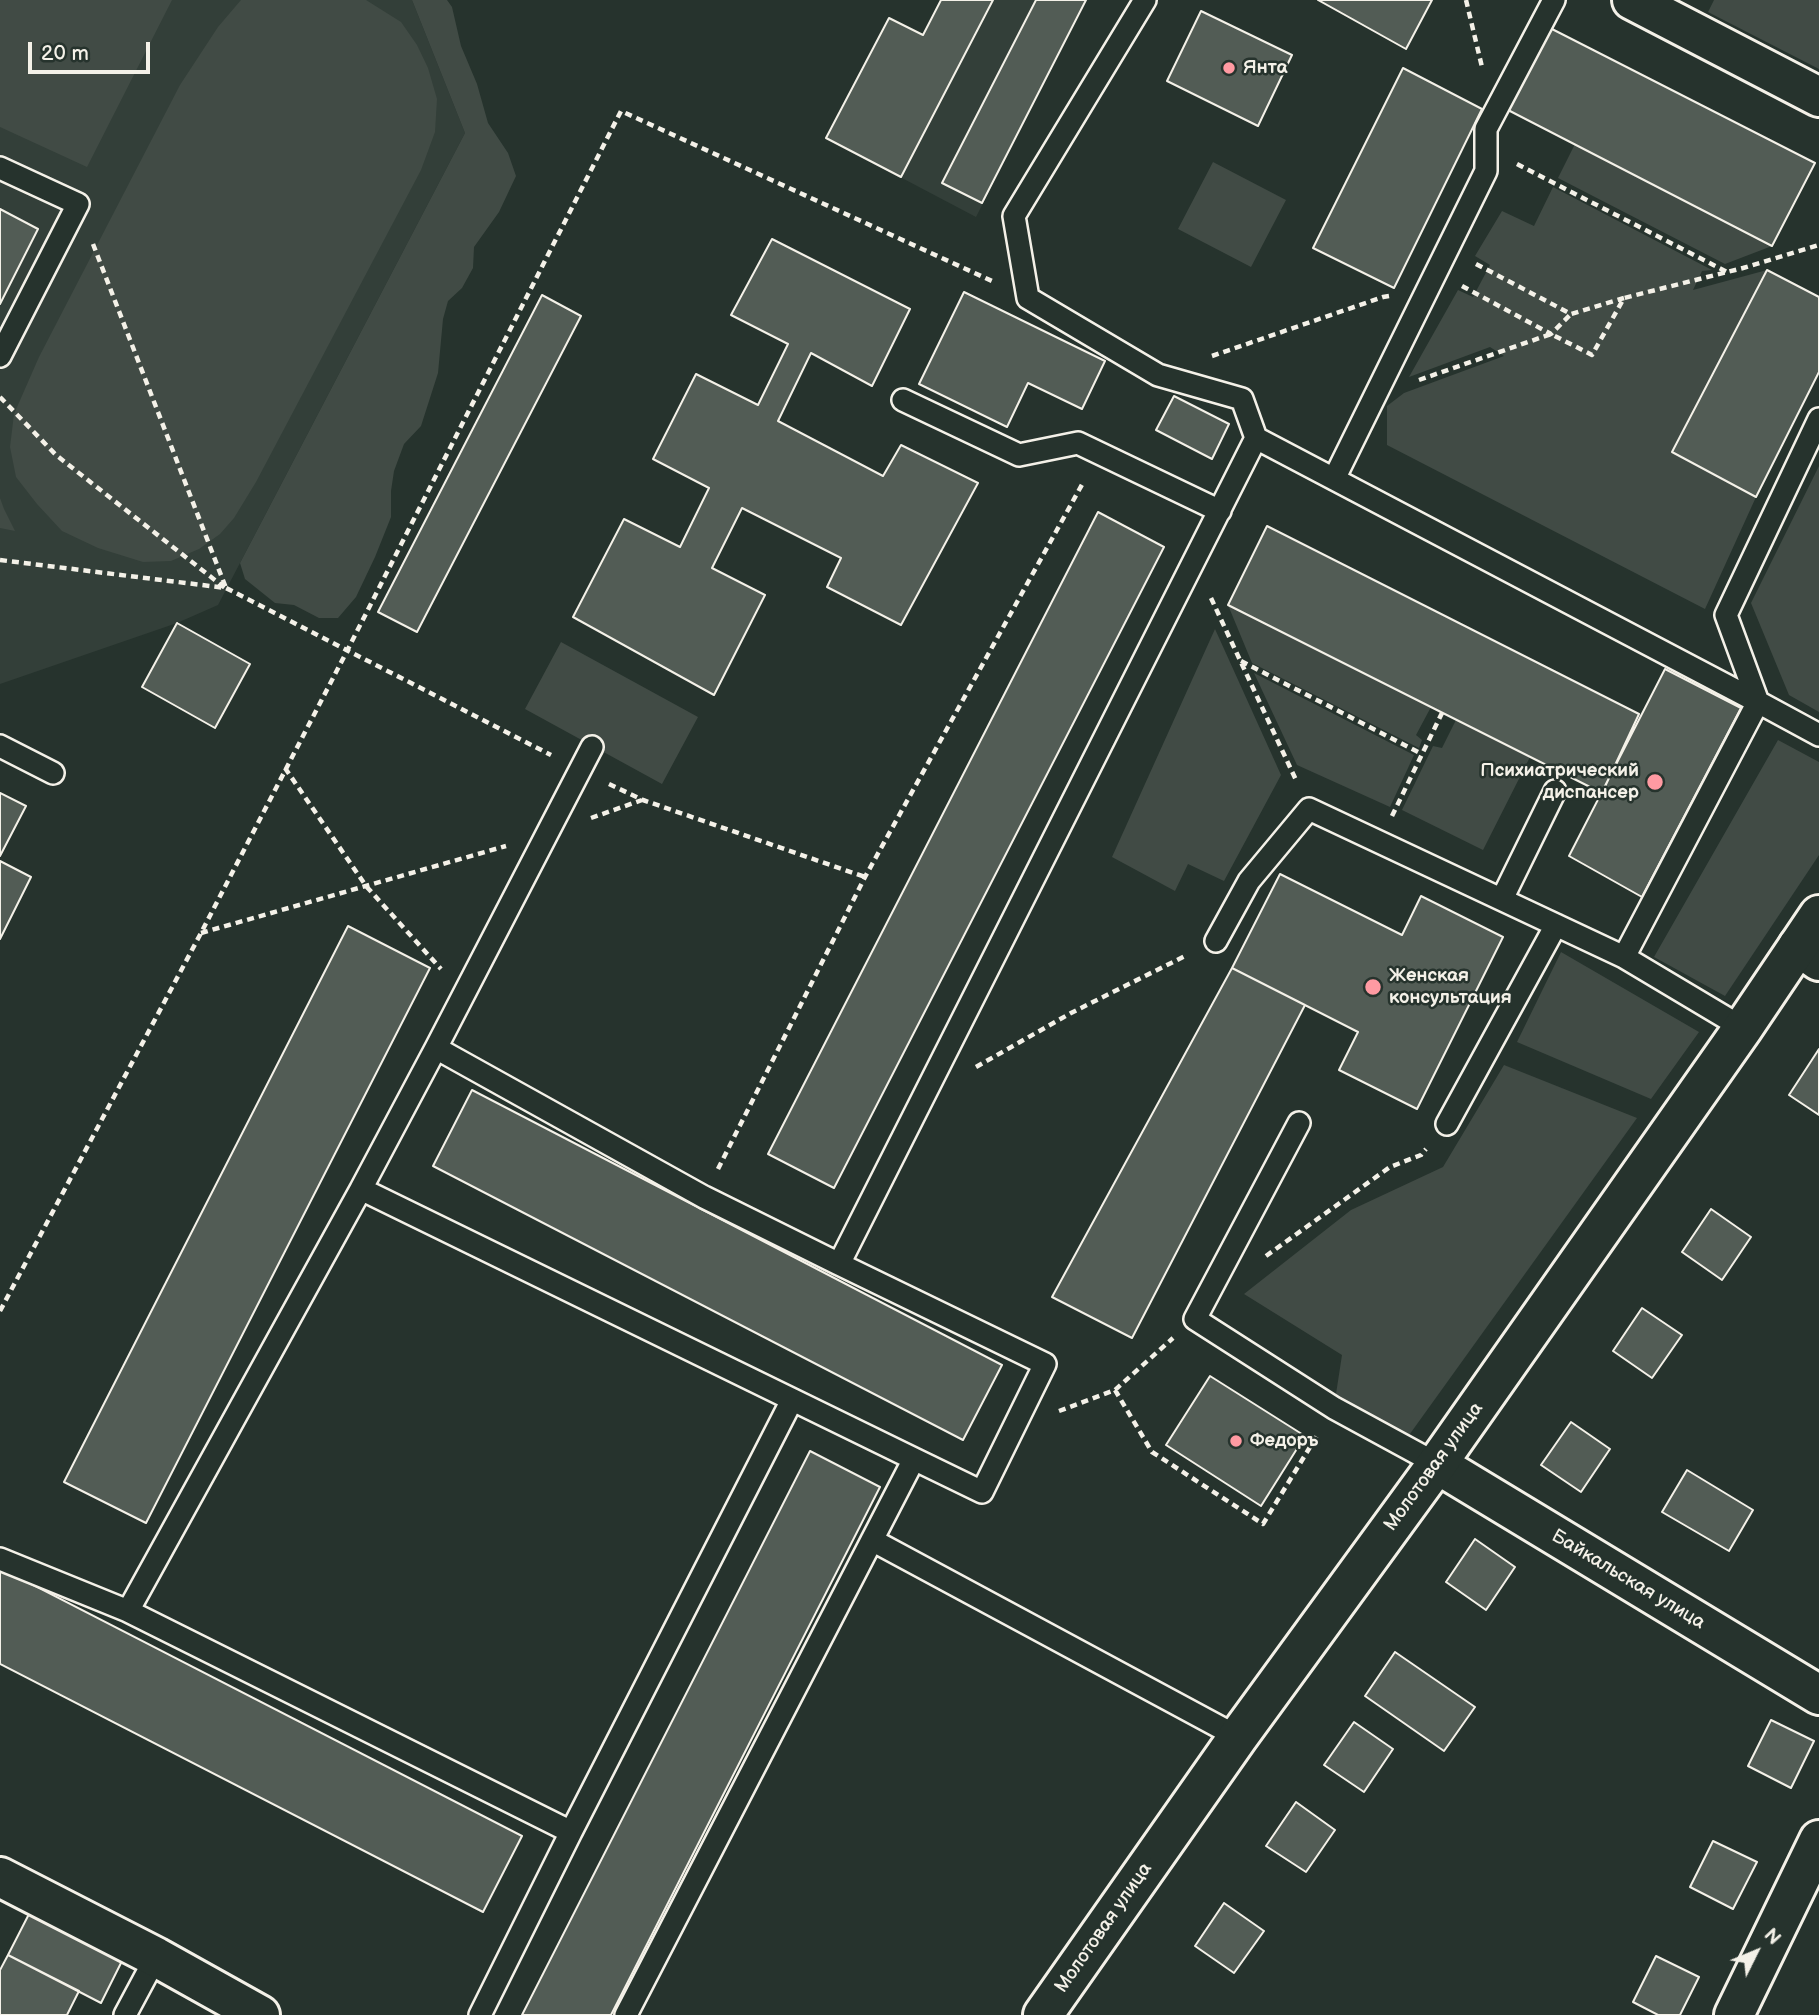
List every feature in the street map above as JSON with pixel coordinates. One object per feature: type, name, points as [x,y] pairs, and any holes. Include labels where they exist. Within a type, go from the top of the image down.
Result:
[{"type":"street","points":[[1632,0],[1690,13],[1819,97]]},
{"type":"street","name":"Молотовая улица","points":[[1043,2015],[1238,1737],[1437,1464],[1743,1028],[1809,953],[1819,915]]},
{"type":"street","name":"Байкальская улица","points":[[1437,1464],[1819,1695]]},
{"type":"street","points":[[1734,2015],[1819,1840]]},
{"type":"street","points":[[0,1877],[156,1957],[260,2015]]},
{"type":"lane","points":[[1145,0],[1014,216],[1028,298],[1158,375],[1242,399],[1256,438],[1819,735]]},
{"type":"lane","points":[[1334,479],[1486,171],[1486,130],[1554,0]]},
{"type":"lane","points":[[0,169],[78,204],[0,356]]},
{"type":"lane","points":[[903,400],[1019,456],[1078,443],[1220,511]]},
{"type":"lane","points":[[1624,957],[1758,702],[1726,615],[1819,419]]},
{"type":"lane","points":[[839,1264],[1256,438]]},
{"type":"lane","points":[[0,746],[53,773]]},
{"type":"lane","points":[[128,1611],[361,1189],[592,747]]},
{"type":"lane","points":[[1502,899],[1555,792]]},
{"type":"lane","points":[[1216,941],[1249,881],[1309,809],[1624,957],[1743,1028]]},
{"type":"lane","points":[[1447,1124],[1556,925]]},
{"type":"lane","points":[[361,1189],[982,1492],[1045,1364],[704,1197],[436,1048]]},
{"type":"lane","points":[[1299,1123],[1195,1319],[1334,1408],[1437,1464]]},
{"type":"lane","points":[[480,2015],[792,1400]]},
{"type":"lane","points":[[626,2015],[914,1459]]},
{"type":"lane","points":[[873,1540],[1238,1737]]},
{"type":"lane","points":[[0,1559],[128,1611],[571,1832]]},
{"type":"lane","points":[[125,2015],[156,1957]]},
{"type":"path","points":[[1466,0],[1493,116]]},
{"type":"path","points":[[0,1311],[347,651],[621,111],[1028,298]]},
{"type":"path","points":[[1486,148],[1727,272]]},
{"type":"path","points":[[78,204],[226,588]]},
{"type":"path","points":[[1376,395],[1551,334],[1571,314],[1819,245]]},
{"type":"path","points":[[1448,248],[1571,314]]},
{"type":"path","points":[[1158,375],[1383,297],[1397,295],[1436,273],[1592,355],[1624,298]]},
{"type":"path","points":[[0,397],[56,455],[226,588],[579,770],[643,800],[865,877]]},
{"type":"path","points":[[704,1197],[865,877],[1100,453]]},
{"type":"path","points":[[0,560],[226,588]]},
{"type":"path","points":[[1194,562],[1309,809]]},
{"type":"path","points":[[1240,660],[1422,754]]},
{"type":"path","points":[[1379,842],[1442,713]]},
{"type":"path","points":[[285,768],[366,886],[464,995]]},
{"type":"path","points":[[201,933],[545,834],[643,800]]},
{"type":"path","points":[[923,1098],[1071,1013],[1216,941]]},
{"type":"path","points":[[1259,1261],[1390,1167],[1421,1155],[1447,1124]]},
{"type":"path","points":[[1013,1427],[1115,1390],[1195,1319]]},
{"type":"path","points":[[1115,1390],[1152,1452],[1263,1524],[1334,1408]]},
{"type":"shaded area","points":[[0,0],[412,0],[465,133],[218,605],[177,623],[0,684]]},
{"type":"shaded area","points":[[0,0],[172,0],[87,167],[0,127]]},
{"type":"shaded area","points":[[241,0],[366,0],[401,22],[417,45],[428,68],[437,99],[435,132],[421,170],[256,482],[234,518],[220,534],[199,549],[171,561],[143,562],[98,548],[62,531],[37,504],[16,477],[10,447],[14,414],[39,357],[180,85],[218,27]]},
{"type":"shaded area","points":[[412,0],[447,0],[452,7],[461,46],[477,84],[488,123],[508,153],[516,176],[499,212],[474,247],[473,268],[462,288],[448,301],[443,319],[438,373],[421,426],[404,444],[394,471],[391,517],[375,557],[356,597],[338,618],[319,618],[294,605],[275,603],[245,579],[240,563],[465,133]]},
{"type":"shaded area","points":[[941,0],[1086,0],[976,217],[826,138],[889,18],[922,35]]},
{"type":"shaded area","points":[[1714,0],[1819,0],[1819,69],[1708,12]]},
{"type":"shaded area","points":[[1575,144],[1772,246],[1725,264],[1558,178]]},
{"type":"shaded area","points":[[1213,162],[1286,200],[1251,267],[1178,229]]},
{"type":"shaded area","points":[[1553,187],[1712,270],[1702,271],[1693,290],[1767,270],[1672,452],[1756,497],[1705,609],[1387,445],[1387,406],[1404,393],[1504,356],[1490,347],[1409,377],[1458,290],[1473,297],[1490,265],[1475,256],[1502,211],[1534,226]]},
{"type":"shaded area","points":[[1819,466],[1819,712],[1789,695],[1751,603]]},
{"type":"shaded area","points":[[0,498],[4,509],[15,531],[0,528]]},
{"type":"shaded area","points":[[1228,605],[1431,707],[1416,735],[1422,740],[1419,748],[1252,663]]},
{"type":"shaded area","points":[[1215,629],[1281,775],[1224,881],[1188,864],[1175,891],[1112,857]]},
{"type":"shaded area","points":[[561,642],[698,717],[662,784],[525,709]]},
{"type":"shaded area","points":[[1254,673],[1414,755],[1390,807],[1297,765]]},
{"type":"shaded area","points":[[1456,720],[1530,757],[1483,850],[1402,810],[1433,746],[1442,748]]},
{"type":"shaded area","points":[[1778,740],[1819,762],[1819,855],[1725,996],[1654,957]]},
{"type":"shaded area","points":[[1561,952],[1699,1032],[1651,1099],[1517,1042]]},
{"type":"shaded area","points":[[1504,1065],[1637,1118],[1407,1438],[1336,1394],[1342,1355],[1244,1294],[1351,1210],[1443,1167]]},
{"type":"building","points":[[941,0],[993,0],[901,177],[826,138],[889,18],[923,35]]},
{"type":"building","points":[[1036,0],[1086,0],[982,203],[942,183]]},
{"type":"building","points":[[1318,0],[1432,0],[1406,49]]},
{"type":"building","name":"Янта","points":[[1201,11],[1292,55],[1258,126],[1167,81]]},
{"type":"building","points":[[1550,28],[1815,163],[1772,246],[1508,110]]},
{"type":"building","points":[[1403,68],[1482,109],[1394,288],[1313,248]]},
{"type":"building","points":[[0,209],[38,229],[0,304]]},
{"type":"building","points":[[772,239],[910,309],[872,386],[811,353],[778,421],[883,476],[901,445],[978,483],[901,625],[827,587],[841,558],[742,508],[712,568],[765,595],[714,695],[573,617],[624,519],[680,547],[709,488],[653,459],[696,374],[758,405],[788,344],[731,315]]},
{"type":"building","points":[[1767,270],[1819,297],[1819,372],[1756,497],[1672,452]]},
{"type":"building","points":[[964,292],[1105,361],[1082,409],[1028,383],[1007,427],[919,384]]},
{"type":"building","points":[[542,295],[581,316],[417,632],[378,612]]},
{"type":"building","points":[[1174,396],[1229,424],[1212,459],[1156,430]]},
{"type":"building","points":[[1098,512],[1164,547],[834,1188],[768,1154]]},
{"type":"building","points":[[1267,526],[1639,714],[1602,793],[1228,605]]},
{"type":"building","points":[[177,623],[250,664],[215,728],[142,687]]},
{"type":"building","name":"Психиатрический диспансер","points":[[1665,669],[1741,708],[1642,897],[1569,856]]},
{"type":"building","points":[[0,793],[26,806],[0,856]]},
{"type":"building","points":[[0,861],[31,877],[0,939]]},
{"type":"building","name":"Женская консультация","points":[[1280,874],[1402,935],[1421,896],[1503,937],[1417,1109],[1339,1070],[1358,1032],[1232,968]]},
{"type":"building","points":[[348,926],[430,968],[146,1523],[64,1482]]},
{"type":"building","points":[[1232,968],[1305,1005],[1132,1338],[1052,1297]]},
{"type":"building","points":[[1819,1049],[1819,1115],[1789,1095]]},
{"type":"building","points":[[472,1090],[1002,1365],[963,1440],[433,1166]]},
{"type":"building","points":[[1711,1209],[1751,1237],[1722,1280],[1682,1252]]},
{"type":"building","points":[[1642,1308],[1682,1335],[1652,1378],[1613,1351]]},
{"type":"building","name":"Федоръ","points":[[1210,1376],[1305,1436],[1261,1506],[1166,1445]]},
{"type":"building","points":[[1571,1422],[1610,1449],[1581,1492],[1541,1465]]},
{"type":"building","points":[[810,1451],[880,1487],[611,2015],[522,2015]]},
{"type":"building","points":[[1687,1470],[1753,1510],[1729,1551],[1662,1512]]},
{"type":"building","points":[[1475,1539],[1515,1567],[1486,1610],[1446,1582]]},
{"type":"building","points":[[0,1568],[522,1836],[483,1912],[0,1664]]},
{"type":"building","points":[[1395,1652],[1475,1707],[1444,1751],[1365,1696]]},
{"type":"building","points":[[1771,1720],[1814,1741],[1791,1788],[1748,1766]]},
{"type":"building","points":[[1354,1722],[1393,1749],[1364,1792],[1324,1765]]},
{"type":"building","points":[[1296,1802],[1335,1830],[1306,1872],[1266,1846]]},
{"type":"building","points":[[1713,1841],[1757,1862],[1733,1909],[1690,1887]]},
{"type":"building","points":[[1224,1903],[1264,1931],[1234,1973],[1195,1946]]},
{"type":"building","points":[[29,1914],[122,1961],[101,2003],[8,1955]]},
{"type":"building","points":[[8,1955],[79,1991],[67,2015],[0,2015],[0,1970]]},
{"type":"building","points":[[1656,1956],[1699,1977],[1680,2015],[1658,2015],[1633,2002]]},
{"type":"place","name":"Янта","points":[[1229,68]]},
{"type":"place","name":"Психиатрический диспансер","points":[[1655,782]]},
{"type":"place","name":"Женская консультация","points":[[1373,987]]},
{"type":"place","name":"Федоръ","points":[[1236,1441]]}]
